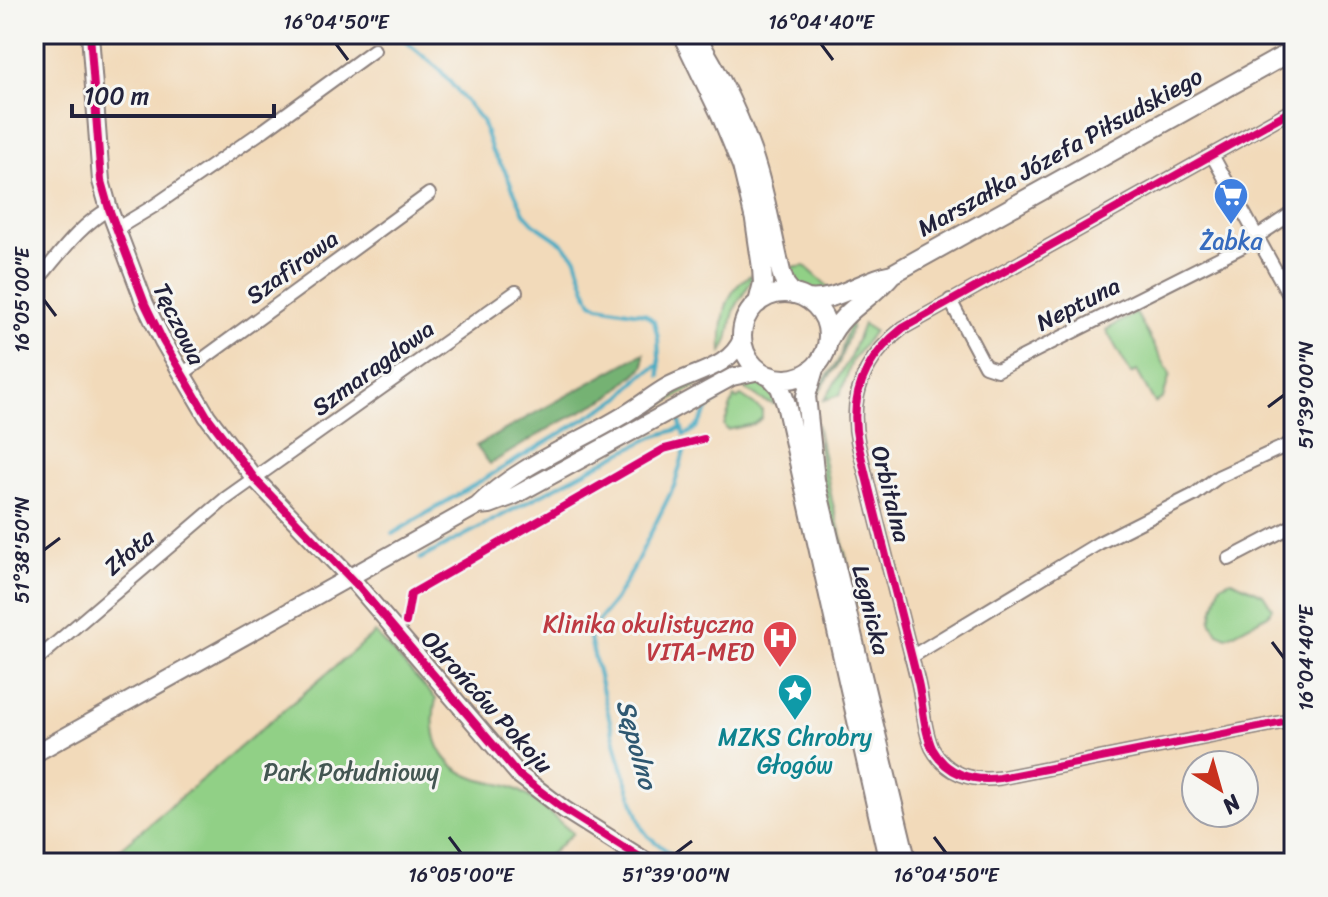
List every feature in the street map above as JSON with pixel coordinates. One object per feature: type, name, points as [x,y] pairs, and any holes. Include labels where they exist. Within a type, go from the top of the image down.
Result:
[{"type":"main road","name":"Tęczowa","points":[[90,34],[101,181],[145,304],[181,375],[214,427],[255,479],[349,578]]},
{"type":"main road","points":[[693,35],[695,62],[721,115],[746,178],[762,268],[763,283],[758,303]]},
{"type":"main road","points":[[477,506],[490,505],[514,496],[732,377],[765,374],[793,378],[814,369],[824,355],[829,339],[826,320],[783,278],[751,149],[693,35]]},
{"type":"main road","name":"Marszałka Józefa Piłsudskiego","points":[[829,339],[844,316],[876,293],[892,274],[1294,50]]},
{"type":"main road","name":"Marszałka Józefa Piłsudskiego","points":[[800,296],[824,299],[878,276],[892,274]]},
{"type":"main road","points":[[34,754],[477,506],[508,481],[622,417],[660,391],[726,359],[737,349],[748,315],[758,303],[775,294],[800,296]]},
{"type":"main road","points":[[742,338],[749,360],[765,374]]},
{"type":"main road","name":"Legnicka","points":[[814,369],[806,396],[815,480],[907,863]]},
{"type":"main road","name":"Legnicka","points":[[765,374],[780,387],[786,404],[889,863]]},
{"type":"main road","name":"Obrońców Pokoju","points":[[349,578],[519,775],[565,810],[649,863]]},
{"type":"street","points":[[116,229],[264,130],[374,50]]},
{"type":"street","name":"Orbitalna","points":[[1294,109],[903,328],[878,350],[864,375],[854,413],[861,457],[933,749],[944,764],[974,780],[1000,778],[1294,720]]},
{"type":"street","points":[[1212,155],[1293,302]]},
{"type":"street","name":"Szafirowa","points":[[181,375],[429,194]]},
{"type":"street","points":[[34,284],[91,219],[109,209]]},
{"type":"street","name":"Neptuna","points":[[950,300],[985,366],[997,370],[1241,247],[1294,212]]},
{"type":"street","name":"Szmaragdowa","points":[[255,479],[516,292]]},
{"type":"street","points":[[911,657],[1099,543],[1194,495],[1218,477],[1294,442]]},
{"type":"street","name":"Złota","points":[[34,662],[225,499],[255,479]]},
{"type":"street","points":[[1229,559],[1294,525]]},
{"type":"green space","points":[[805,266],[831,289],[810,290],[784,269]]},
{"type":"green space","points":[[753,274],[735,309],[722,352],[726,308],[735,288]]},
{"type":"green space","points":[[1136,313],[1170,374],[1163,398],[1155,403],[1137,371],[1131,374],[1106,330]]},
{"type":"green space","points":[[851,322],[839,363],[815,397],[839,359]]},
{"type":"green space","points":[[863,324],[874,331],[852,361],[840,395],[824,400],[849,360]]},
{"type":"green space","points":[[644,353],[644,366],[611,396],[490,464],[476,446]]},
{"type":"green space","points":[[706,374],[709,379],[505,492],[650,402]]},
{"type":"green space","points":[[742,380],[763,387],[776,404],[751,393],[739,382]]},
{"type":"green space","points":[[741,396],[762,410],[762,418],[754,424],[727,430],[724,425],[734,397],[737,399]]},
{"type":"green space","points":[[817,424],[858,605],[842,564],[830,517]]},
{"type":"green space","points":[[1231,580],[1263,594],[1272,608],[1268,615],[1227,637],[1218,633],[1211,621],[1220,585]]},
{"type":"green space","name":"Park Południowy","points":[[375,633],[436,699],[435,737],[445,758],[477,779],[520,791],[573,833],[541,863],[103,863]]},
{"type":"waterway","points":[[397,34],[440,70],[482,121],[492,151],[504,169],[524,213],[576,258],[592,302],[645,314],[654,321],[660,376]]},
{"type":"waterway","points":[[392,534],[620,398],[641,376],[657,366]]},
{"type":"waterway","points":[[679,419],[684,435],[693,431],[708,409],[725,395]]},
{"type":"waterway","points":[[420,559],[614,456],[653,437],[682,428]]},
{"type":"waterway","name":"Sępolno","points":[[682,863],[642,828],[619,758],[590,639],[594,626],[615,600],[633,569],[675,484],[685,448]]},
{"type":"cycle path","points":[[90,34],[101,181],[109,209],[145,304],[207,416],[255,479],[357,585],[519,775],[565,810],[649,863]]},
{"type":"cycle path","points":[[1294,109],[903,328],[869,365],[862,379],[855,409],[858,443],[918,682],[927,732],[932,748],[952,770],[980,779],[1000,778],[1294,720]]},
{"type":"cycle path","points":[[406,622],[411,594],[664,449],[703,439]]},
{"type":"place","name":"Żabka","points":[[1231,226]]},
{"type":"place","name":"Klinika okulistyczna VITA-MED","points":[[780,669]]},
{"type":"place","name":"MZKS Chrobry Głogów","points":[[795,722]]}]
